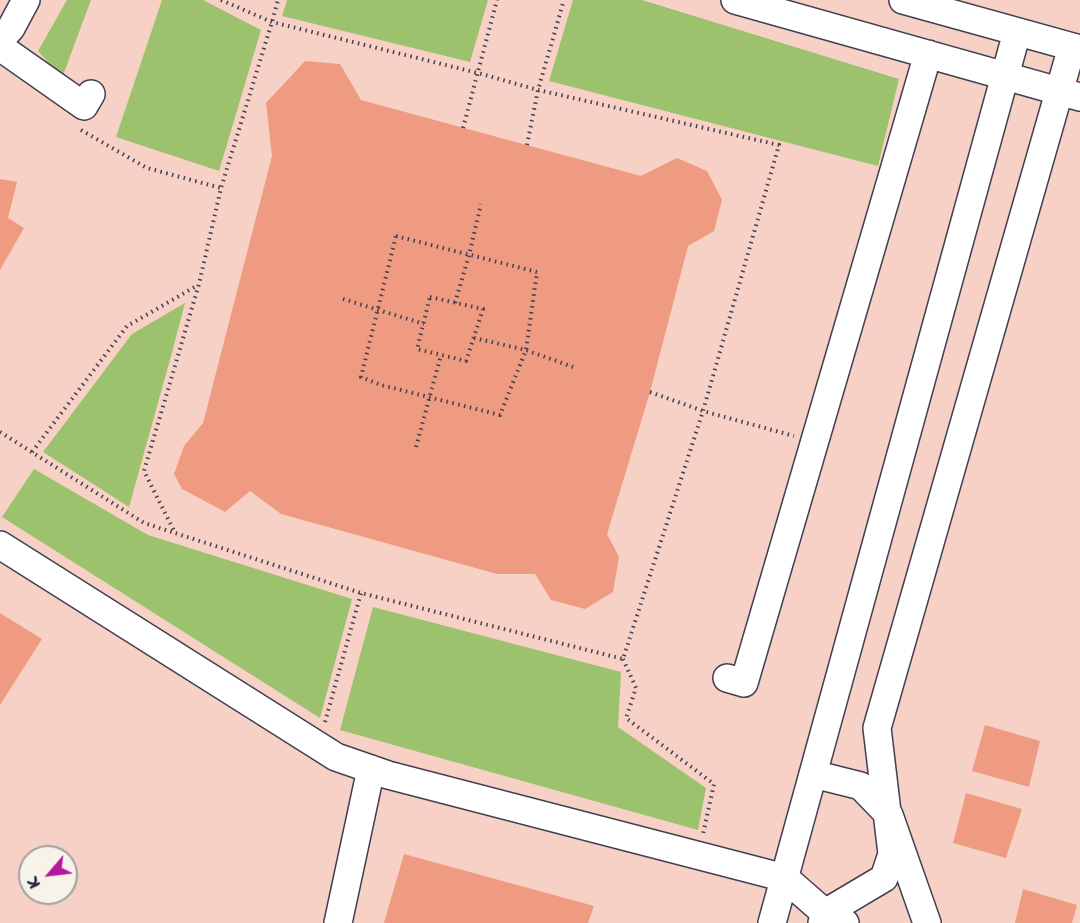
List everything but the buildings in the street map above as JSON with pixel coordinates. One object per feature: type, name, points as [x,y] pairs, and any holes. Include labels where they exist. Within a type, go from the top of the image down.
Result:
[{"type":"street","points":[[0,40],[11,28],[26,0]]},
{"type":"street","points":[[735,0],[1070,94]]},
{"type":"street","points":[[0,546],[336,757],[371,769],[785,878],[830,920],[884,878],[892,854],[877,728],[1070,94],[1076,48],[903,0]]},
{"type":"street","points":[[772,923],[1017,32]]},
{"type":"street","points":[[0,47],[84,106],[91,94]]},
{"type":"street","points":[[727,678],[744,683],[814,442],[824,386],[928,54]]},
{"type":"street","points":[[338,923],[371,769]]},
{"type":"street","points":[[813,774],[861,786],[888,815],[927,923]]},
{"type":"path","points":[[221,0],[272,22],[538,90],[779,145],[703,411],[623,659],[636,688],[626,718],[714,784],[699,855]]},
{"type":"path","points":[[175,533],[144,471],[199,284],[221,188],[278,0]]},
{"type":"path","points":[[463,128],[497,0]]},
{"type":"path","points":[[527,145],[538,90],[564,0]]},
{"type":"path","points":[[77,128],[147,168],[221,188]]},
{"type":"path","points":[[455,303],[481,204]]},
{"type":"path","points":[[396,236],[469,255],[537,272],[526,350],[500,415],[381,385],[360,377],[396,236]]},
{"type":"path","points":[[32,452],[127,326],[199,284]]},
{"type":"path","points":[[430,297],[483,309],[466,361],[417,349],[424,324],[430,297]]},
{"type":"path","points":[[343,299],[424,324]]},
{"type":"path","points":[[474,338],[526,350],[573,367]]},
{"type":"path","points":[[416,447],[441,355]]},
{"type":"path","points":[[650,392],[703,411],[814,442]]},
{"type":"path","points":[[0,432],[144,523],[361,593],[623,659]]},
{"type":"path","points":[[318,746],[361,593]]},
{"type":"shaded area","points":[[0,0],[1080,0],[1080,923],[0,923]]},
{"type":"green space","points":[[67,0],[91,0],[62,78],[38,51]]},
{"type":"green space","points":[[162,0],[203,0],[261,30],[219,171],[116,137]]},
{"type":"green space","points":[[287,0],[488,0],[470,62],[282,16]]},
{"type":"green space","points":[[573,0],[642,0],[899,79],[878,166],[549,81]]},
{"type":"green space","points":[[185,303],[129,507],[43,452],[132,334]]},
{"type":"green space","points":[[34,469],[148,535],[352,599],[320,718],[2,517]]},
{"type":"green space","points":[[373,607],[621,672],[618,727],[706,788],[698,830],[340,730]]}]
